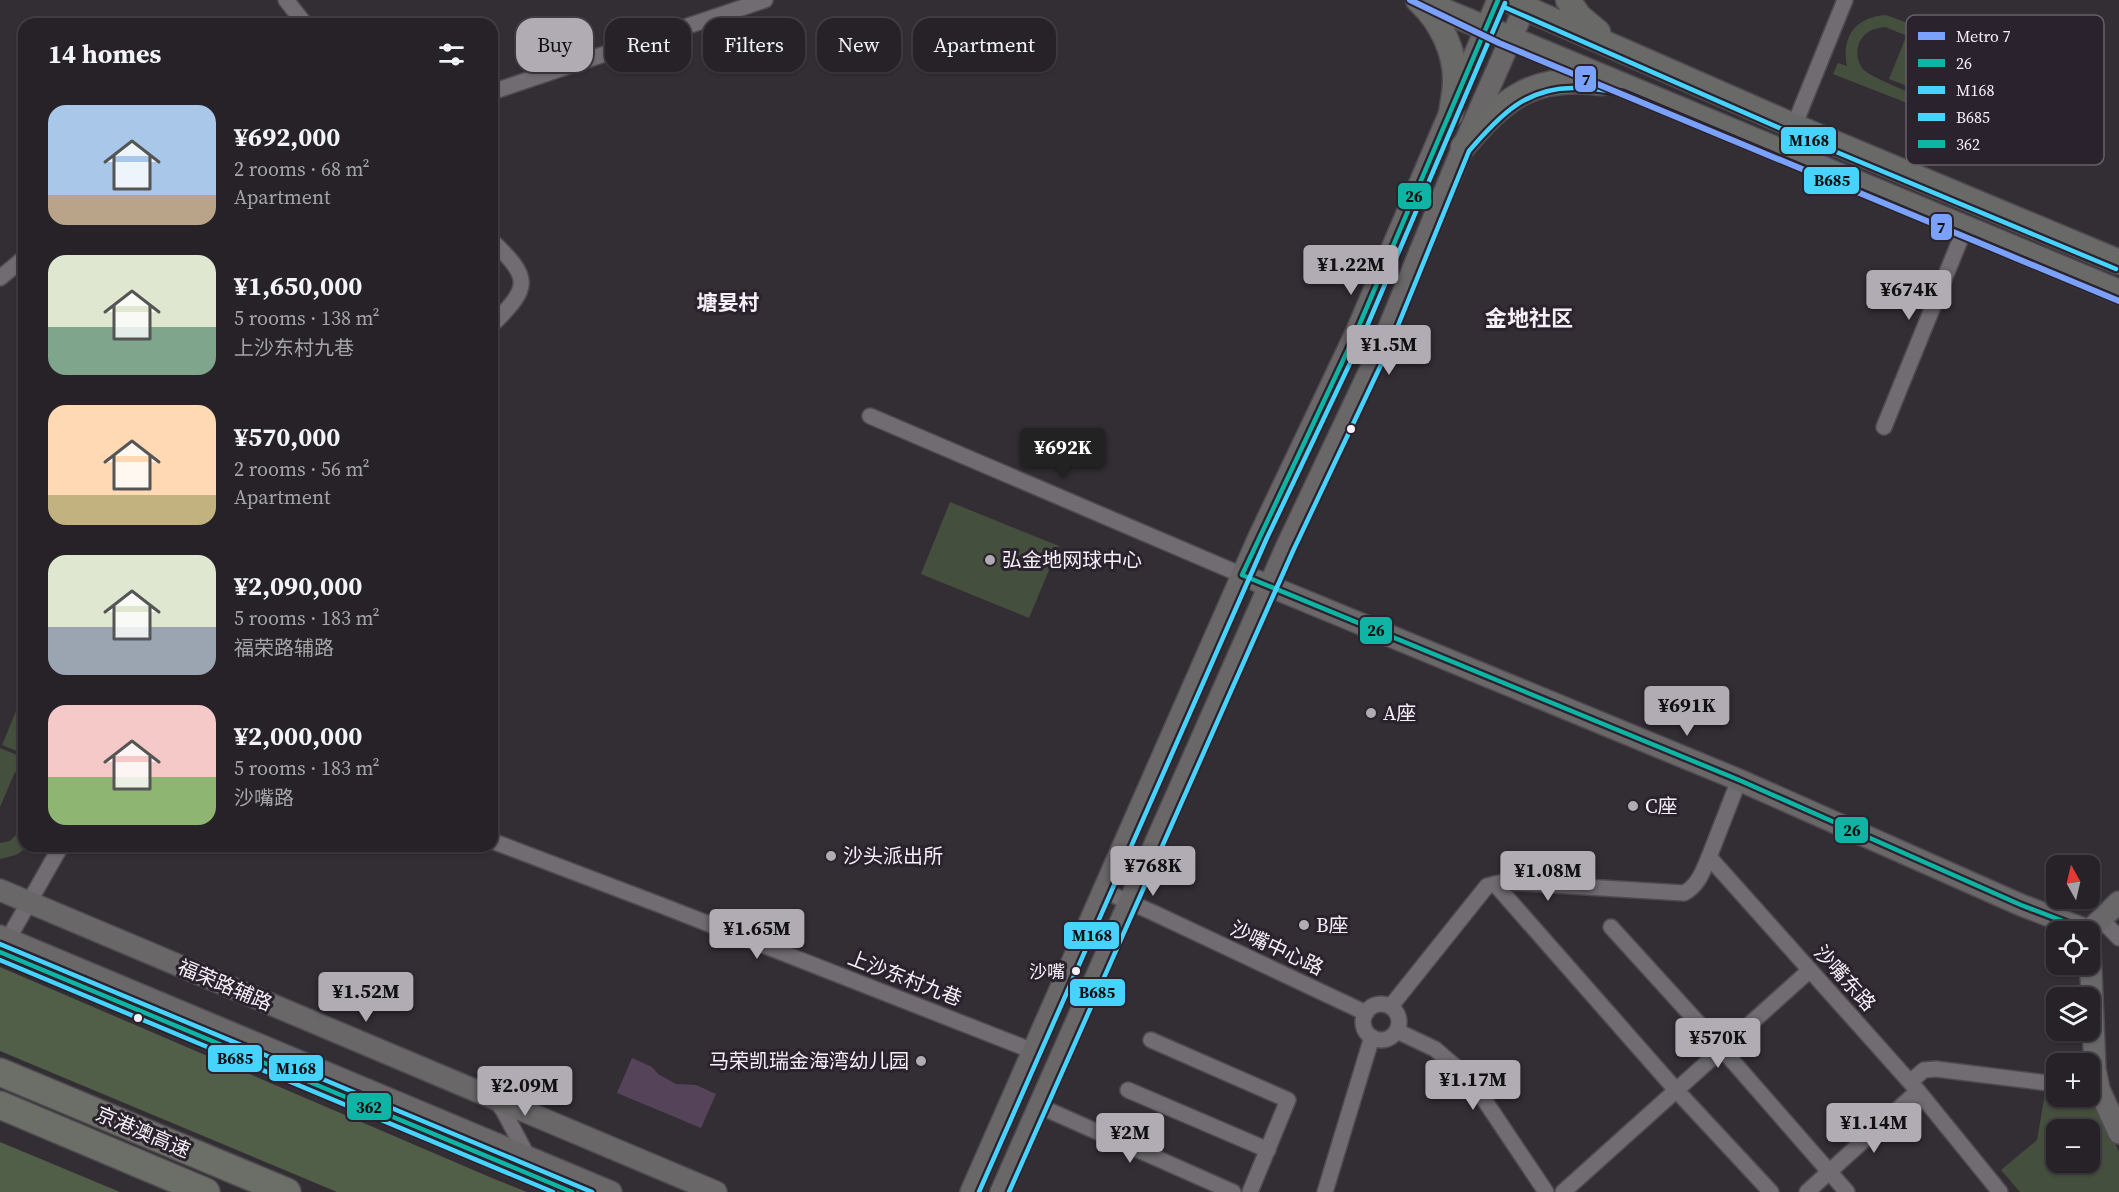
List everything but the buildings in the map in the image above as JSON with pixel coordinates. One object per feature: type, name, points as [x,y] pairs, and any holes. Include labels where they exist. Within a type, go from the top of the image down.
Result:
[{"type":"highway","name":"京港澳高速","points":[[0,1072],[287,1192]]},
{"type":"highway","name":"京港澳高速","points":[[0,1105],[206,1192]]},
{"type":"main road","points":[[1418,0],[2119,292]]},
{"type":"main road","points":[[1418,0],[1439,26],[1452,59],[1455,84],[1451,114]]},
{"type":"main road","points":[[1568,0],[1579,16],[1595,31],[1632,56]]},
{"type":"main road","points":[[1520,3],[1632,56],[2119,262]]},
{"type":"main road","points":[[1463,147],[1486,119],[1507,101],[1527,90],[1550,83],[1576,80],[1625,86]]},
{"type":"street","points":[[286,0],[300,18]]},
{"type":"street","points":[[498,90],[765,0]]},
{"type":"street","points":[[971,1192],[1242,575],[1355,335],[1498,0]]},
{"type":"street","points":[[1794,126],[1845,0]]},
{"type":"street","points":[[1001,1192],[1269,586],[1381,347],[1463,147],[1511,39],[1520,3]]},
{"type":"street","points":[[1884,426],[1965,228]]},
{"type":"street","points":[[498,247],[511,260],[522,282],[520,294],[498,318]]},
{"type":"street","points":[[0,278],[18,263]]},
{"type":"street","points":[[870,416],[1242,575],[1739,780],[2021,905],[2073,921]]},
{"type":"street","points":[[1390,1006],[1487,886],[1503,882],[1684,893],[1691,889],[1709,857],[1739,780]]},
{"type":"street","name":"上沙东村九巷","points":[[498,843],[1033,1051]]},
{"type":"street","points":[[2,944],[58,852]]},
{"type":"street","name":"沙嘴东路","points":[[1709,857],[1914,1086],[2000,1192]]},
{"type":"street","points":[[1495,884],[1676,1090],[1771,1192]]},
{"type":"street","name":"福荣路辅路","points":[[0,890],[716,1192]]},
{"type":"street","name":"沙嘴中心路","points":[[1104,891],[1366,1013]]},
{"type":"street","points":[[2099,921],[2119,902]]},
{"type":"street","points":[[1611,927],[1847,1192]]},
{"type":"street","points":[[2100,930],[2119,938]]},
{"type":"street","points":[[2,944],[611,1192]]},
{"type":"street","points":[[2,944],[572,1192]]},
{"type":"street","points":[[1563,1192],[1809,970]]},
{"type":"street","points":[[2091,975],[2094,1053]]},
{"type":"street","points":[[1374,1005],[1390,1006],[1395,1010],[1399,1020],[1396,1031],[1388,1038],[1372,1037],[1365,1029],[1366,1013],[1374,1005]]},
{"type":"street","points":[[1396,1031],[1435,1049],[1472,1080],[1546,1192]]},
{"type":"street","points":[[1325,1192],[1372,1037]]},
{"type":"street","points":[[1151,1040],[1288,1100],[1250,1192]]},
{"type":"street","points":[[1807,1192],[1830,1172],[1914,1086],[1924,1071],[1936,1069],[2046,1083]]},
{"type":"street","points":[[1128,1090],[1268,1150]]},
{"type":"street","points":[[495,1099],[528,1157]]},
{"type":"street","points":[[2100,1099],[2119,1133]]},
{"type":"street","points":[[1039,1106],[1233,1192]]},
{"type":"green space","points":[[1886,15],[1906,22],[1906,35],[1885,27],[1867,33],[1859,43],[1858,57],[1859,63],[1868,73],[1906,91],[1906,103],[1833,74],[1838,63],[1847,66],[1846,46],[1849,37],[1859,24]]},
{"type":"green space","points":[[1906,37],[1906,85],[1889,79]]},
{"type":"green space","name":"弘金地网球中心","points":[[950,502],[1059,546],[1029,618],[921,574]]},
{"type":"green space","points":[[18,706],[18,752],[2,745]]},
{"type":"green space","points":[[0,748],[18,756],[18,774],[15,772],[0,807]]},
{"type":"green space","points":[[18,833],[18,852],[20,852],[0,859],[0,843],[10,841]]},
{"type":"green space","points":[[0,967],[527,1192],[337,1192],[0,1051]]},
{"type":"green space","points":[[2046,1087],[2046,1107],[2099,1107],[2119,1152],[2119,1192],[2020,1192],[2001,1170],[2037,1140]]},
{"type":"green space","points":[[0,1142],[120,1192],[0,1192]]},
{"type":"shaded area","points":[[632,1058],[652,1067],[658,1074],[676,1084],[696,1085],[716,1094],[701,1128],[617,1093]]},
{"type":"metro line","name":"7","points":[[1410,0],[1499,43],[2119,301]]},
{"type":"transit line","name":"26","points":[[1498,0],[1355,335],[1242,575],[1739,780],[2021,905],[2063,921]]},
{"type":"transit line","name":"M168","points":[[979,1192],[1266,540],[1362,338],[1505,3]]},
{"type":"transit line","name":"M168","points":[[1504,7],[1791,133],[2116,269]]},
{"type":"transit line","name":"B685","points":[[1009,1192],[1293,551],[1388,350],[1469,151],[1503,115],[1529,98],[1559,89],[1588,88],[1623,93],[2116,299]]},
{"type":"transit line","name":"M168","points":[[0,944],[592,1192]]},
{"type":"transit line","name":"362","points":[[0,952],[572,1192]]},
{"type":"transit line","name":"B685","points":[[0,960],[553,1192]]},
{"type":"place","name":"弘金地网球中心","points":[[990,560]]},
{"type":"place","name":"A座","points":[[1371,713]]},
{"type":"place","name":"C座","points":[[1633,806]]},
{"type":"place","name":"沙头派出所","points":[[831,856]]},
{"type":"place","name":"B座","points":[[1304,925]]},
{"type":"place","name":"沙嘴","points":[[1076,971]]},
{"type":"place","name":"马荣凯瑞金海湾幼儿园","points":[[921,1061]]},
{"type":"district","name":"塘妟村","points":[[728,302]]},
{"type":"district","name":"金地社区","points":[[1529,318]]}]
